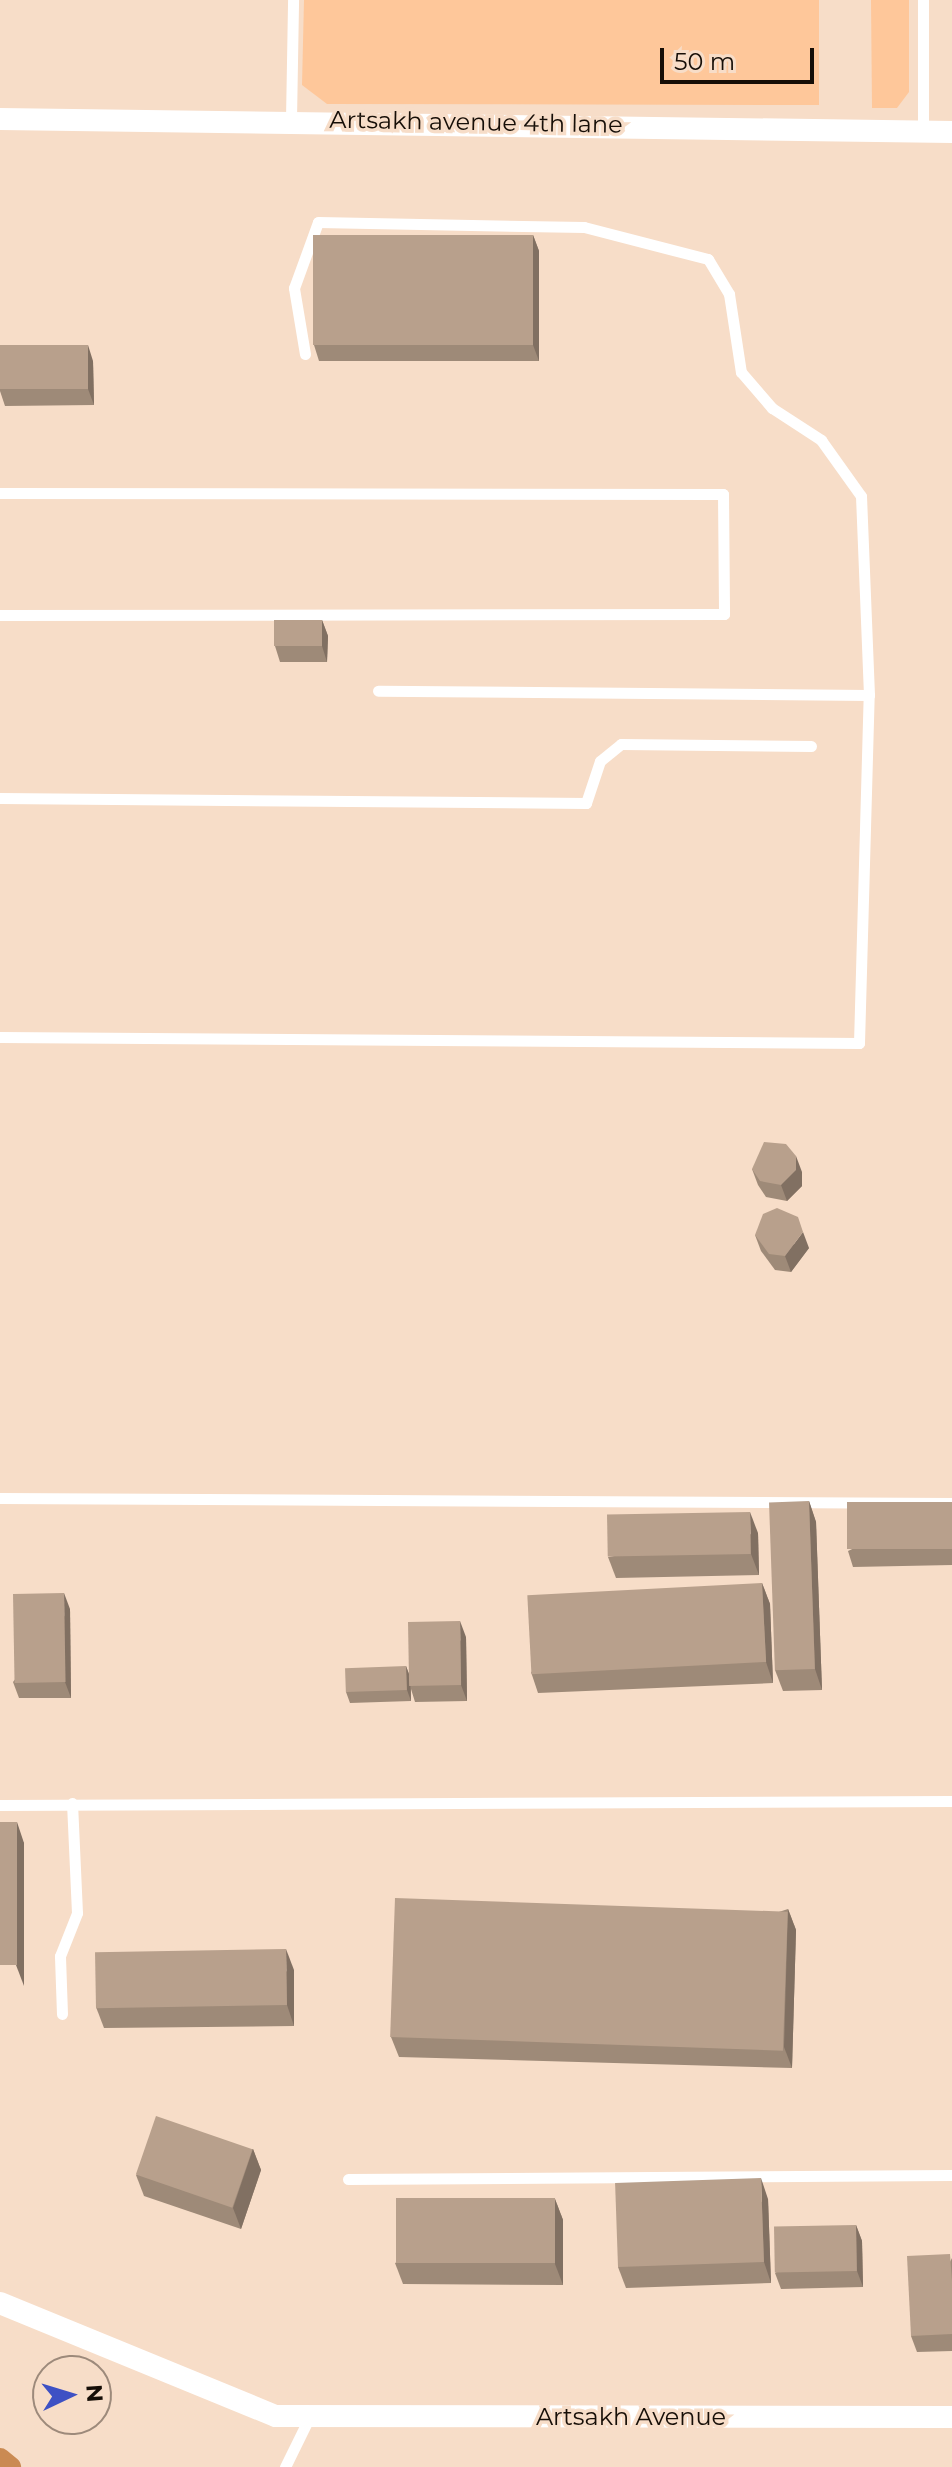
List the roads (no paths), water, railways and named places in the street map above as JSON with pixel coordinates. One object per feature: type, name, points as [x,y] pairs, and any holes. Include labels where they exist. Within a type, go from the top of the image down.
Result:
[{"type":"street","name":"Artsakh avenue 4th lane","points":[[0,119],[291,119],[923,127],[952,132]]},
{"type":"street","name":"Artsakh Avenue","points":[[0,2303],[276,2416],[952,2417]]},
{"type":"lane","points":[[291,119],[293,0]]},
{"type":"lane","points":[[923,0],[923,127]]},
{"type":"lane","points":[[0,1037],[859,1043],[869,695],[861,496],[821,440],[772,408],[741,372],[729,294],[708,259],[584,227],[318,222],[294,288],[305,354]]},
{"type":"lane","points":[[0,493],[723,494],[724,614],[0,615]]},
{"type":"lane","points":[[378,691],[869,695]]},
{"type":"lane","points":[[0,798],[586,803],[600,761],[621,744],[811,746]]},
{"type":"lane","points":[[0,1498],[952,1503]]},
{"type":"lane","points":[[0,1805],[952,1801]]},
{"type":"lane","points":[[62,2014],[60,1956],[77,1913],[72,1803]]},
{"type":"lane","points":[[348,2179],[952,2175]]},
{"type":"lane","points":[[285,2467],[310,2416]]},
{"type":"waterway","points":[[0,2459],[10,2467]]}]
